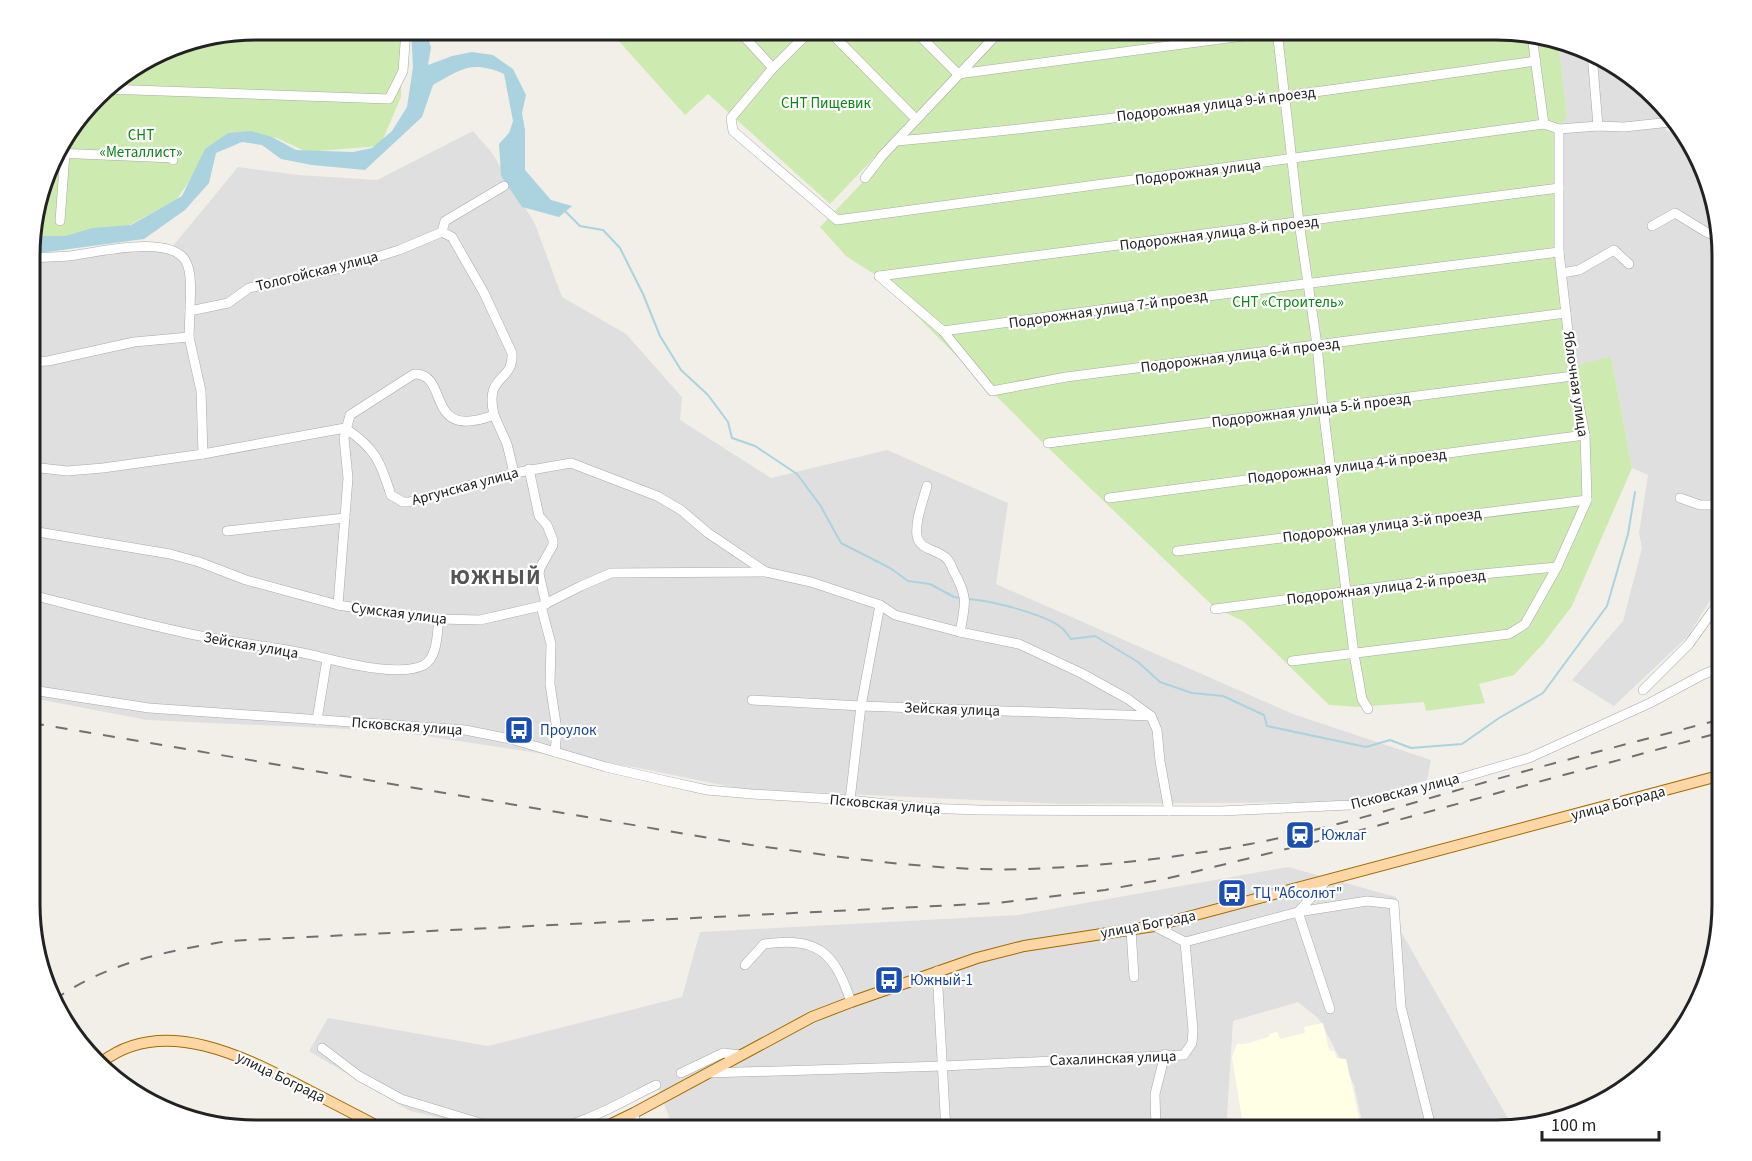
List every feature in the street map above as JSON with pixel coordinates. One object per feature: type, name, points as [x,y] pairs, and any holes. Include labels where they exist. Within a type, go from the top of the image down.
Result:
[{"type":"main road","name":"улица Бограда","points":[[621,1120],[812,1017],[937,971],[1024,946],[1154,926],[1712,778]]},
{"type":"main road","name":"улица Бограда","points":[[106,1059],[124,1048],[148,1041],[197,1044],[224,1050],[252,1061],[366,1120]]},
{"type":"street","points":[[119,90],[389,99],[403,70],[405,40]]},
{"type":"street","points":[[747,40],[773,68],[801,40]]},
{"type":"street","points":[[838,40],[916,119]]},
{"type":"street","points":[[924,40],[958,74]]},
{"type":"street","points":[[866,178],[916,119],[991,40]]},
{"type":"street","points":[[958,74],[1210,40]]},
{"type":"street","points":[[1278,40],[1354,654],[1362,699],[1368,709]]},
{"type":"street","points":[[1533,44],[1544,124]]},
{"type":"street","name":"Подорожная улица 9-й проезд","points":[[897,141],[996,132],[1536,62]]},
{"type":"street","points":[[1593,64],[1598,126]]},
{"type":"street","name":"Подорожная улица","points":[[773,68],[731,118],[733,131],[837,220],[1544,124],[1559,129]]},
{"type":"street","points":[[1559,129],[1623,127],[1663,120]]},
{"type":"street","name":"Яблочная улица","points":[[1354,654],[1509,634],[1525,624],[1557,567],[1587,500],[1585,435],[1573,376],[1560,252],[1559,129]]},
{"type":"street","points":[[67,153],[172,158],[173,160]]},
{"type":"street","points":[[60,221],[61,166]]},
{"type":"street","name":"Тологойская улица","points":[[190,311],[228,303],[249,288],[356,264],[399,250],[442,232],[445,221],[504,186]]},
{"type":"street","name":"Подорожная улица 8-й проезд","points":[[943,332],[879,276],[1559,188]]},
{"type":"street","points":[[1652,226],[1675,213],[1710,234]]},
{"type":"street","points":[[442,232],[452,237],[458,246],[513,353],[510,369],[496,382],[491,393],[494,415],[507,444],[514,473]]},
{"type":"street","points":[[40,258],[70,256],[121,248],[157,247],[177,252],[184,260],[188,268],[189,337],[201,392],[202,454]]},
{"type":"street","points":[[1562,273],[1579,270],[1614,250],[1629,264]]},
{"type":"street","name":"Подорожная улица 7-й проезд","points":[[943,332],[1128,306],[1560,252]]},
{"type":"street","name":"Подорожная улица 6-й проезд","points":[[943,332],[992,391],[1066,377],[1566,314]]},
{"type":"street","points":[[40,362],[134,342],[189,337]]},
{"type":"street","points":[[338,605],[348,478],[344,438],[350,415],[414,374],[429,379],[451,418],[458,422],[466,423],[494,415]]},
{"type":"street","name":"Подорожная улица 5-й проезд","points":[[1048,443],[1573,376]]},
{"type":"street","points":[[40,468],[67,471],[202,454],[345,428]]},
{"type":"street","name":"Аргунская улица","points":[[345,428],[362,440],[379,459],[391,495],[403,502],[529,469],[571,463],[657,496],[681,510],[708,533],[766,572]]},
{"type":"street","name":"Подорожная улица 4-й проезд","points":[[1109,498],[1585,435]]},
{"type":"street","points":[[529,469],[539,516],[547,525],[554,543],[539,574],[551,644],[550,684],[557,730],[555,752]]},
{"type":"street","points":[[927,486],[917,537],[922,545],[943,555],[964,589],[966,606],[960,632]]},
{"type":"street","points":[[1680,498],[1700,505],[1712,505]]},
{"type":"street","name":"Подорожная улица 3-й проезд","points":[[1177,551],[1587,500]]},
{"type":"street","points":[[227,531],[345,518]]},
{"type":"street","name":"Сумская улица","points":[[40,532],[170,554],[199,562],[246,580],[338,605],[388,614],[440,619],[480,620],[544,605],[611,573],[766,572]]},
{"type":"street","name":"Подорожная улица 2-й проезд","points":[[1215,609],[1471,575],[1557,567]]},
{"type":"street","points":[[766,572],[811,582],[880,605],[895,615],[1019,644],[1119,693],[1151,716],[1157,730],[1169,811]]},
{"type":"street","name":"Зейская улица","points":[[40,597],[188,634],[303,653],[362,667],[398,670],[424,665],[430,658],[440,619]]},
{"type":"street","points":[[850,800],[861,706],[880,605]]},
{"type":"street","points":[[1643,690],[1689,644],[1712,612]]},
{"type":"street","points":[[1292,661],[1354,654]]},
{"type":"street","points":[[317,720],[327,659]]},
{"type":"street","name":"Псковская улица","points":[[40,691],[149,708],[465,730],[511,739],[606,767],[707,790],[850,800],[923,808],[1221,811],[1350,805],[1437,785],[1529,758],[1712,672]]},
{"type":"street","name":"Зейская улица","points":[[752,700],[1151,716]]},
{"type":"street","points":[[1298,912],[1326,881]]},
{"type":"street","points":[[1154,926],[1185,942],[1298,912],[1367,901],[1394,904],[1401,1007],[1429,1120]]},
{"type":"street","points":[[1298,912],[1330,1009]]},
{"type":"street","points":[[1131,930],[1134,976]]},
{"type":"street","points":[[745,965],[764,944],[797,942],[814,945],[833,961],[844,981],[851,1002]]},
{"type":"street","name":"Сахалинская улица","points":[[707,1073],[943,1066],[1165,1054],[1184,1055],[1192,1043],[1185,942]]},
{"type":"street","points":[[937,971],[945,1120]]},
{"type":"street","points":[[322,1048],[368,1082],[401,1099],[470,1120]]},
{"type":"street","points":[[681,1073],[723,1053],[740,1056]]},
{"type":"street","points":[[1156,1120],[1155,1094],[1165,1054]]},
{"type":"street","points":[[584,1120],[656,1085]]},
{"type":"street","points":[[634,1113],[635,1120]]},
{"type":"shaded area","points":[[1559,50],[1604,69],[1638,94],[1658,114],[1665,123],[1666,130],[1675,136],[1695,174],[1710,228],[1712,256],[1712,597],[1688,636],[1614,706],[1572,680],[1623,621],[1642,548],[1639,533],[1648,475],[1632,468],[1611,356],[1571,368],[1555,244],[1556,133],[1567,116]]},
{"type":"shaded area","points":[[473,131],[492,153],[535,224],[562,297],[626,334],[682,397],[680,420],[771,478],[887,450],[1008,503],[996,584],[1293,714],[1431,760],[1427,780],[1353,802],[1063,804],[741,789],[639,768],[392,731],[147,720],[40,700],[40,255],[173,246],[238,167],[298,175],[377,180]]},
{"type":"shaded area","points":[[1288,867],[1396,897],[1400,930],[1509,1120],[1362,1120],[1354,1085],[1319,1019],[1298,1002],[1233,1021],[1227,1120],[670,1120],[658,1087],[578,1120],[450,1120],[410,1111],[309,1051],[328,1018],[488,1046],[682,997],[700,932],[1018,915]]},
{"type":"shaded area","points":[[1323,1023],[1329,1050],[1335,1052],[1336,1058],[1346,1059],[1359,1120],[1242,1120],[1232,1057],[1237,1044],[1269,1037],[1269,1034],[1277,1032],[1280,1039],[1305,1033],[1304,1027]]},
{"type":"green space","name":"СНТ «Металлист»","points":[[403,40],[401,97],[380,146],[307,152],[277,138],[239,133],[201,164],[177,199],[128,226],[92,234],[41,241],[52,187],[69,148],[85,125],[114,94],[148,69],[187,52],[228,42]]},
{"type":"green space","name":"СНТ Пищевик","points":[[618,40],[986,40],[830,204],[708,94],[685,115]]},
{"type":"green space","name":"СНТ «Строитель»","points":[[998,40],[1496,40],[1524,42],[1559,50],[1567,116],[1556,133],[1554,244],[1571,367],[1611,356],[1632,468],[1572,606],[1543,644],[1514,675],[1479,684],[1485,703],[1426,711],[1424,702],[1358,707],[1329,705],[1243,621],[1214,607],[1041,441],[877,276],[846,256],[820,227]]},
{"type":"water","points":[[412,40],[429,40],[431,47],[428,65],[452,56],[472,52],[493,55],[513,69],[526,95],[522,113],[525,130],[525,170],[551,200],[572,206],[559,217],[522,207],[501,176],[499,144],[509,133],[513,121],[504,74],[475,67],[459,71],[433,85],[422,117],[365,170],[312,165],[281,159],[262,145],[242,142],[216,153],[209,183],[185,210],[144,239],[40,253],[41,236],[66,236],[92,228],[131,225],[182,196],[205,149],[228,133],[251,131],[272,137],[296,150],[353,152],[372,148],[392,131],[407,107],[413,67]]},
{"type":"waterway","points":[[566,212],[580,226],[603,230],[620,248],[643,294],[660,336],[681,370],[708,395],[728,422],[732,438],[755,446],[797,474],[820,505],[841,543],[890,568],[908,581],[930,584],[954,597],[961,598]]},
{"type":"waterway","points":[[967,599],[1030,613],[1062,628],[1071,639],[1095,636],[1138,662],[1160,682],[1192,693],[1223,696],[1264,715],[1267,726],[1366,747],[1390,740],[1411,748],[1462,744],[1499,718],[1543,693],[1607,606],[1628,534],[1635,492]]},
{"type":"railway","points":[[40,724],[751,845],[889,863],[958,868],[1028,869],[1139,861],[1280,838],[1339,824],[1712,722]]},
{"type":"railway","points":[[61,996],[95,977],[138,960],[228,941],[997,903],[1105,890],[1165,879],[1343,835],[1712,735]]},
{"type":"place","name":"Проулок","points":[[519,730]]},
{"type":"place","name":"Южлаг","points":[[1300,835]]},
{"type":"place","name":"ТЦ \"Абсолют\"","points":[[1232,893]]},
{"type":"place","name":"Южный-1","points":[[889,980]]},
{"type":"district","name":"ЮЖНЫЙ","points":[[496,577]]}]
